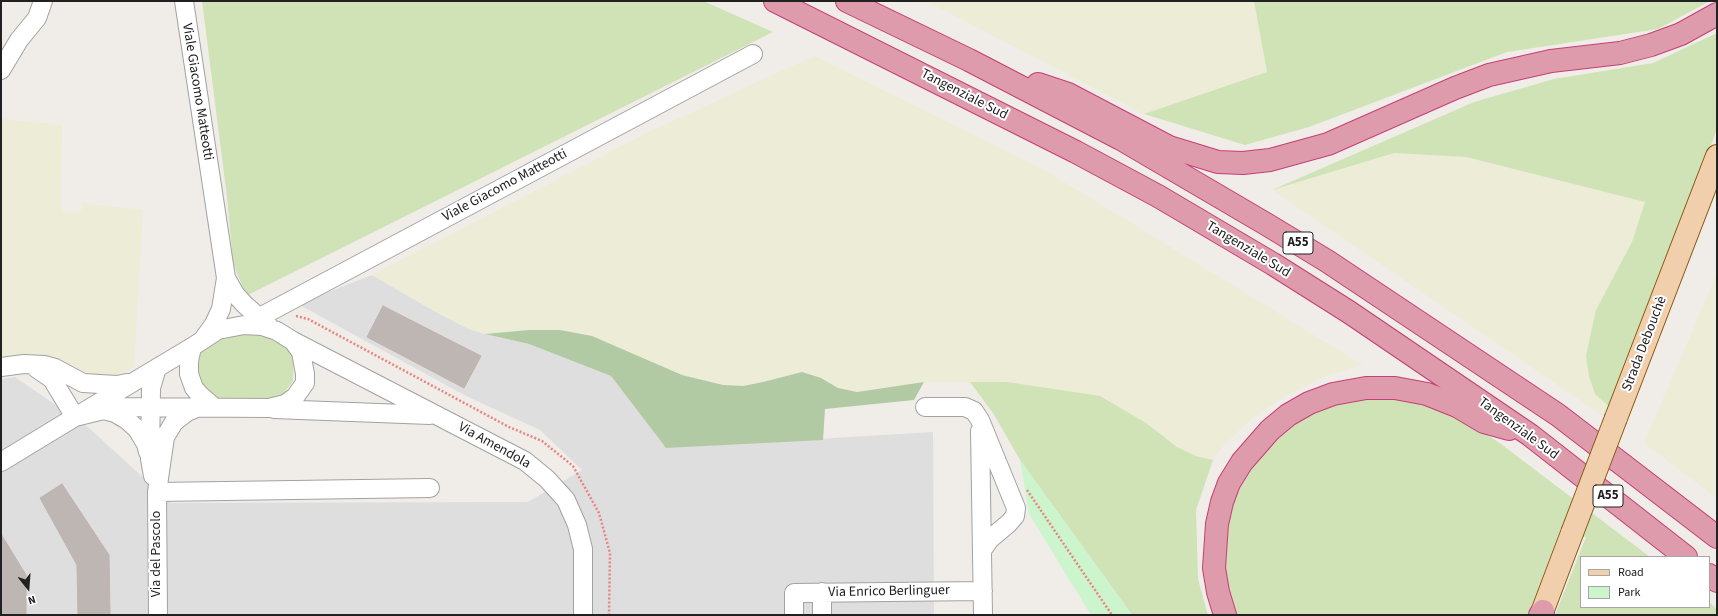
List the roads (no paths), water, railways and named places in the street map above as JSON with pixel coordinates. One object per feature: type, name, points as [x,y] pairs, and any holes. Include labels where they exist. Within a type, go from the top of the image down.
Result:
[{"type":"highway","name":"Tangenziale Sud","points":[[775,1],[1076,152],[1158,196],[1273,264],[1349,312],[1530,435],[1685,556]]},
{"type":"highway","name":"A55","points":[[847,1],[969,60],[1127,143],[1193,180],[1327,261],[1558,415],[1717,537]]},
{"type":"highway","points":[[969,60],[1068,94],[1169,147],[1218,162],[1244,163],[1270,160],[1328,144],[1454,88],[1489,75],[1551,61],[1620,53],[1650,45],[1681,34],[1717,14]]},
{"type":"highway","points":[[1225,615],[1218,592],[1214,568],[1214,547],[1222,502],[1226,490],[1242,462],[1265,435],[1288,415],[1309,403],[1333,394],[1366,388],[1395,388],[1427,394],[1457,406],[1484,422],[1530,435]]},
{"type":"main road","name":"Strada Debouchè","points":[[1541,614],[1717,156]]},
{"type":"street","points":[[1,70],[19,40],[37,18],[43,1]]},
{"type":"street","name":"Viale Giacomo Matteotti","points":[[184,1],[226,278],[221,309],[214,324],[198,343]]},
{"type":"street","name":"Viale Giacomo Matteotti","points":[[258,318],[753,54]]},
{"type":"street","name":"Viale Giacomo Matteotti","points":[[226,278],[235,294],[258,318],[277,332]]},
{"type":"street","points":[[1,462],[74,417],[132,382],[158,368],[218,330],[244,325],[262,326],[293,341],[301,352],[305,374],[304,383],[295,397],[285,404],[269,408],[116,407],[74,417]]},
{"type":"street","name":"Via Amendola","points":[[293,341],[525,461],[547,479],[566,500],[577,524],[583,549],[583,615]]},
{"type":"street","points":[[198,343],[189,361],[189,374],[194,388],[200,395],[206,408]]},
{"type":"street","points":[[1,367],[24,364],[44,365],[55,368],[83,383],[117,385],[132,382]]},
{"type":"street","points":[[32,365],[52,378],[74,417]]},
{"type":"street","name":"Via del Pascolo","points":[[150,459],[151,388],[158,368]]},
{"type":"street","points":[[925,407],[965,407],[974,411],[980,420],[1005,481],[1016,508],[1015,516],[990,539],[983,549]]},
{"type":"street","name":"Via del Pascolo","points":[[158,615],[157,492],[165,437],[174,422],[187,412],[206,408]]},
{"type":"street","name":"Via Amendola","points":[[269,408],[437,415]]},
{"type":"street","name":"Via del Pascolo","points":[[103,410],[115,413],[127,420],[137,429],[146,444],[157,492]]},
{"type":"street","points":[[980,420],[984,615]]},
{"type":"street","points":[[981,484],[991,475],[996,475],[1005,481]]},
{"type":"street","points":[[157,492],[430,488]]},
{"type":"street","name":"Via Enrico Berlinguer","points":[[794,615],[794,592],[983,591]]},
{"type":"street","points":[[822,592],[822,615]]}]
